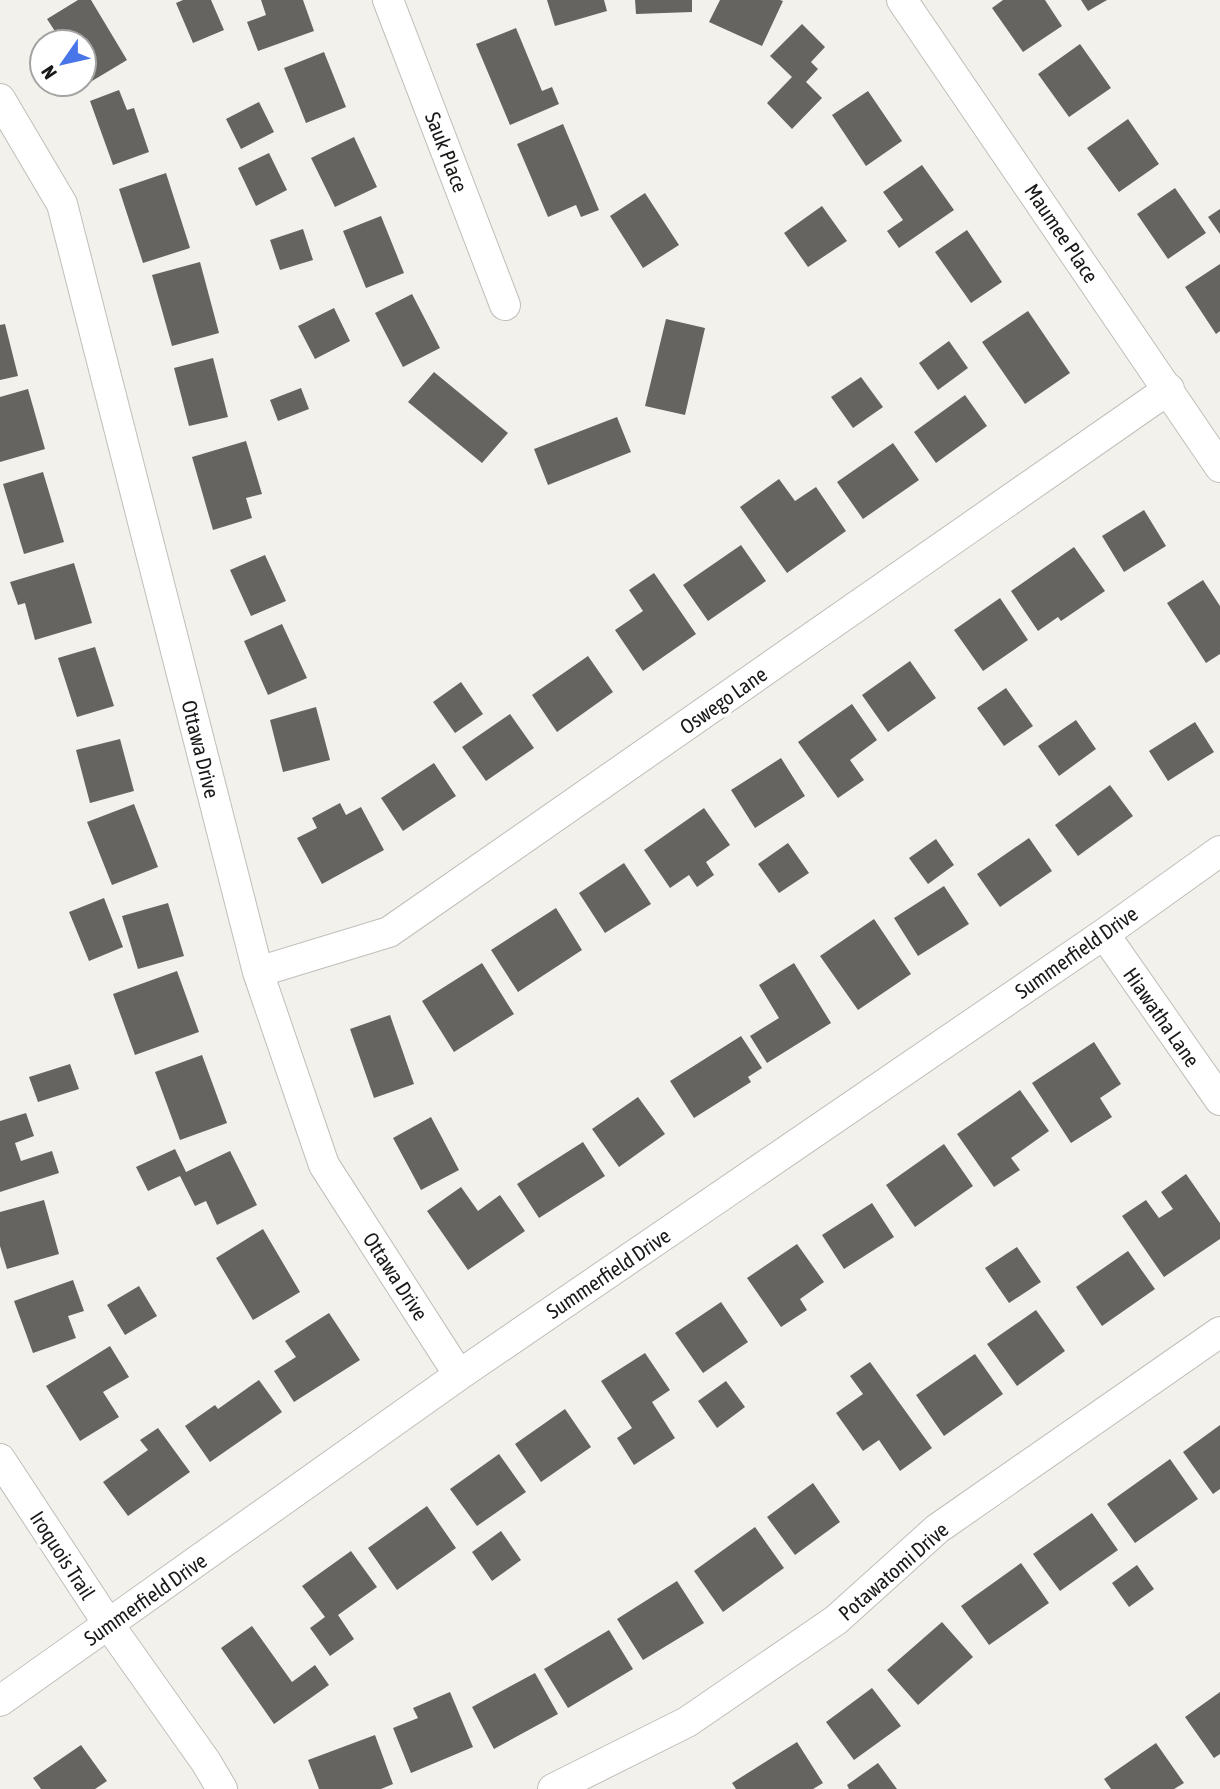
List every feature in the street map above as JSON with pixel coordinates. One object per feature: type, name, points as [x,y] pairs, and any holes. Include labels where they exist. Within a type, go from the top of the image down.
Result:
[{"type":"street","name":"Sauk Place","points":[[388,0],[505,305]]},
{"type":"street","name":"Maumee Place","points":[[902,0],[1220,467]]},
{"type":"street","name":"Ottawa Drive","points":[[0,99],[62,204],[258,972],[324,1165],[458,1375]]},
{"type":"street","name":"Oswego Lane","points":[[258,972],[390,932],[1168,389]]},
{"type":"street","name":"Summerfield Drive","points":[[0,1701],[458,1375],[1104,934],[1220,850]]},
{"type":"street","name":"Hiawatha Lane","points":[[1104,934],[1220,1100]]},
{"type":"street","name":"Potawatomi Drive","points":[[554,1789],[687,1721],[836,1620],[937,1529],[1220,1332]]},
{"type":"street","name":"Iroquois Trail","points":[[0,1459],[109,1625],[206,1762],[222,1789]]},
{"type":"building","points":[[78,0],[91,0],[127,60],[98,77],[98,28],[53,28],[47,19]]},
{"type":"building","points":[[183,0],[211,0],[224,30],[193,43],[176,3]]},
{"type":"building","points":[[261,0],[303,0],[314,31],[258,51],[247,22],[266,15]]},
{"type":"building","points":[[547,0],[604,0],[607,11],[555,26]]},
{"type":"building","points":[[635,0],[692,0],[692,12],[636,14]]},
{"type":"building","points":[[720,0],[783,1],[762,46],[709,22]]},
{"type":"building","points":[[1003,0],[1045,0],[1062,26],[1023,52],[992,8]]},
{"type":"building","points":[[1081,0],[1107,0],[1088,11]]},
{"type":"building","points":[[802,24],[825,47],[811,62],[818,69],[806,82],[822,98],[792,129],[767,103],[792,77],[770,56]]},
{"type":"building","points":[[516,28],[542,91],[552,87],[559,104],[510,125],[476,44]]},
{"type":"building","points":[[1080,44],[1111,88],[1069,117],[1038,74]]},
{"type":"building","points":[[324,52],[346,107],[306,123],[284,68]]},
{"type":"building","points":[[119,90],[127,110],[134,108],[149,152],[113,165],[90,101]]},
{"type":"building","points":[[868,91],[902,141],[866,166],[832,115]]},
{"type":"building","points":[[259,102],[274,132],[241,149],[226,119]]},
{"type":"building","points":[[1128,119],[1159,164],[1119,192],[1087,148]]},
{"type":"building","points":[[563,124],[599,210],[581,217],[576,205],[548,217],[517,144]]},
{"type":"building","points":[[354,137],[377,187],[335,207],[311,158]]},
{"type":"building","points":[[269,153],[287,190],[256,206],[238,168]]},
{"type":"building","points":[[922,165],[954,210],[899,248],[887,231],[903,220],[883,192]]},
{"type":"building","points":[[166,173],[190,248],[143,263],[119,189]]},
{"type":"building","points":[[1175,188],[1206,233],[1168,259],[1137,214]]},
{"type":"building","points":[[645,193],[679,245],[643,268],[610,216]]},
{"type":"building","points":[[822,206],[847,241],[808,267],[784,233]]},
{"type":"building","points":[[1220,209],[1220,234],[1208,217]]},
{"type":"building","points":[[381,216],[404,273],[366,288],[343,231]]},
{"type":"building","points":[[303,229],[313,260],[280,270],[270,240]]},
{"type":"building","points":[[967,230],[1002,282],[971,303],[935,252]]},
{"type":"building","points":[[200,262],[219,333],[172,346],[152,275]]},
{"type":"building","points":[[1220,264],[1220,331],[1216,334],[1185,287]]},
{"type":"building","points":[[412,294],[440,348],[403,367],[375,313]]},
{"type":"building","points":[[334,308],[350,341],[315,359],[298,326]]},
{"type":"building","points":[[1028,311],[1070,373],[1025,404],[982,342]]},
{"type":"building","points":[[666,319],[705,328],[685,415],[645,406]]},
{"type":"building","points":[[5,324],[18,376],[0,380],[0,325]]},
{"type":"building","points":[[949,341],[968,368],[938,390],[919,363]]},
{"type":"building","points":[[213,358],[228,417],[189,426],[174,368]]},
{"type":"building","points":[[434,372],[508,433],[482,463],[408,402]]},
{"type":"building","points":[[861,377],[883,407],[853,428],[831,397]]},
{"type":"building","points":[[301,388],[309,409],[278,421],[270,400]]},
{"type":"building","points":[[28,389],[45,449],[0,462],[0,397]]},
{"type":"building","points":[[965,395],[987,426],[936,463],[914,432]]},
{"type":"building","points":[[617,417],[631,452],[548,485],[534,449]]},
{"type":"building","points":[[246,441],[262,494],[246,498],[252,518],[213,530],[192,457]]},
{"type":"building","points":[[893,443],[919,480],[863,519],[837,482]]},
{"type":"building","points":[[43,472],[64,542],[24,554],[3,484]]},
{"type":"building","points":[[779,479],[795,501],[816,487],[846,531],[787,573],[740,507]]},
{"type":"building","points":[[1144,510],[1166,546],[1124,572],[1102,536]]},
{"type":"building","points":[[741,545],[766,581],[708,621],[683,585]]},
{"type":"building","points":[[1074,547],[1105,591],[1061,621],[1058,617],[1038,631],[1011,591]]},
{"type":"building","points":[[265,555],[286,601],[251,616],[230,570]]},
{"type":"building","points":[[74,563],[92,623],[35,640],[25,603],[18,605],[10,582]]},
{"type":"building","points":[[654,573],[696,634],[643,671],[615,630],[643,611],[629,590]]},
{"type":"building","points":[[1203,580],[1220,606],[1220,654],[1206,663],[1167,603]]},
{"type":"building","points":[[1000,598],[1028,640],[983,671],[954,630]]},
{"type":"building","points":[[282,624],[307,678],[268,695],[244,641]]},
{"type":"building","points":[[95,647],[114,706],[77,717],[58,658]]},
{"type":"building","points":[[588,656],[613,692],[557,732],[532,695]]},
{"type":"building","points":[[910,661],[936,698],[888,732],[862,695]]},
{"type":"building","points":[[461,682],[483,714],[455,733],[433,702]]},
{"type":"building","points":[[1006,688],[1033,726],[1004,746],[977,708]]},
{"type":"building","points":[[852,704],[877,740],[850,760],[864,780],[838,798],[798,742]]},
{"type":"building","points":[[316,707],[330,760],[283,772],[270,720]]},
{"type":"building","points":[[510,714],[534,748],[486,781],[462,747]]},
{"type":"building","points":[[1076,720],[1096,749],[1059,776],[1038,746]]},
{"type":"building","points":[[1195,722],[1214,752],[1168,781],[1149,751]]},
{"type":"building","points":[[120,739],[134,791],[90,803],[76,750]]},
{"type":"building","points":[[781,758],[805,796],[755,828],[731,790]]},
{"type":"building","points":[[434,763],[456,796],[403,831],[381,798]]},
{"type":"building","points":[[1110,785],[1133,816],[1078,856],[1055,825]]},
{"type":"building","points":[[340,803],[346,815],[361,807],[384,850],[322,884],[297,838],[317,828],[312,818]]},
{"type":"building","points":[[134,804],[158,867],[112,885],[87,822]]},
{"type":"building","points":[[704,808],[730,845],[706,862],[714,875],[697,887],[689,875],[670,888],[644,850]]},
{"type":"building","points":[[1029,838],[1052,871],[1000,907],[977,874]]},
{"type":"building","points":[[936,839],[954,865],[928,884],[909,858]]},
{"type":"building","points":[[788,843],[809,873],[779,893],[758,864]]},
{"type":"building","points":[[624,863],[651,904],[605,933],[579,893]]},
{"type":"building","points":[[944,886],[969,924],[918,956],[894,918]]},
{"type":"building","points":[[104,898],[123,947],[89,961],[69,912]]},
{"type":"building","points":[[168,903],[184,956],[138,969],[122,916]]},
{"type":"building","points":[[556,908],[582,950],[518,992],[491,950]]},
{"type":"building","points":[[874,919],[911,974],[858,1010],[820,956]]},
{"type":"building","points":[[482,963],[514,1014],[454,1052],[422,1001]]},
{"type":"building","points":[[794,963],[831,1023],[767,1063],[750,1036],[779,1018],[759,985]]},
{"type":"building","points":[[177,971],[199,1032],[135,1055],[113,994]]},
{"type":"building","points":[[390,1015],[414,1084],[374,1098],[350,1029]]},
{"type":"building","points":[[741,1036],[762,1068],[748,1077],[751,1082],[694,1118],[670,1081]]},
{"type":"building","points":[[1094,1042],[1121,1084],[1100,1098],[1112,1117],[1071,1143],[1032,1083]]},
{"type":"building","points":[[202,1055],[227,1123],[180,1140],[155,1072]]},
{"type":"building","points":[[70,1064],[79,1089],[38,1102],[29,1077]]},
{"type":"building","points":[[1020,1090],[1049,1131],[1011,1158],[1020,1170],[994,1187],[957,1134]]},
{"type":"building","points":[[638,1097],[665,1134],[619,1167],[592,1129]]},
{"type":"building","points":[[26,1113],[34,1136],[15,1143],[21,1161],[52,1151],[59,1173],[0,1192],[0,1121]]},
{"type":"building","points":[[431,1117],[459,1170],[421,1190],[393,1138]]},
{"type":"building","points":[[583,1142],[605,1176],[539,1218],[517,1184]]},
{"type":"building","points":[[944,1144],[973,1186],[915,1227],[886,1185]]},
{"type":"building","points":[[175,1149],[186,1172],[230,1151],[257,1205],[217,1225],[206,1201],[195,1206],[180,1176],[148,1191],[136,1167]]},
{"type":"building","points":[[1186,1174],[1220,1223],[1220,1239],[1164,1277],[1122,1216],[1146,1200],[1159,1218],[1173,1209],[1161,1192]]},
{"type":"building","points":[[461,1187],[478,1211],[500,1195],[525,1231],[468,1270],[427,1211]]},
{"type":"building","points":[[44,1200],[59,1254],[7,1269],[0,1246],[0,1212]]},
{"type":"building","points":[[872,1203],[894,1237],[844,1269],[822,1235]]},
{"type":"building","points":[[263,1229],[300,1292],[253,1320],[216,1258]]},
{"type":"building","points":[[797,1244],[824,1282],[800,1299],[807,1310],[781,1327],[747,1278]]},
{"type":"building","points":[[1017,1247],[1041,1282],[1009,1303],[985,1268]]},
{"type":"building","points":[[1128,1251],[1155,1289],[1102,1326],[1076,1287]]},
{"type":"building","points":[[73,1280],[84,1311],[68,1316],[76,1338],[33,1353],[14,1301]]},
{"type":"building","points":[[139,1286],[157,1316],[125,1335],[107,1305]]},
{"type":"building","points":[[721,1302],[748,1342],[703,1373],[675,1333]]},
{"type":"building","points":[[1036,1310],[1065,1351],[1017,1386],[987,1344]]},
{"type":"building","points":[[329,1313],[360,1360],[294,1402],[274,1371],[296,1357],[285,1341]]},
{"type":"building","points":[[110,1346],[129,1377],[103,1392],[119,1417],[80,1441],[46,1386]]},
{"type":"building","points":[[645,1353],[670,1390],[652,1402],[675,1438],[634,1465],[617,1438],[632,1428],[601,1381]]},
{"type":"building","points":[[975,1354],[1003,1394],[944,1436],[916,1395]]},
{"type":"building","points":[[870,1362],[932,1448],[900,1471],[879,1440],[863,1451],[836,1413],[863,1394],[850,1376]]},
{"type":"building","points":[[259,1380],[282,1412],[210,1462],[185,1426],[215,1405],[218,1409]]},
{"type":"building","points":[[726,1381],[745,1407],[717,1428],[698,1401]]},
{"type":"building","points":[[565,1409],[591,1447],[541,1482],[515,1444]]},
{"type":"building","points":[[1220,1425],[1220,1489],[1213,1494],[1183,1452]]},
{"type":"building","points":[[158,1428],[190,1472],[128,1516],[103,1482],[148,1450],[140,1440]]},
{"type":"building","points":[[499,1454],[526,1492],[477,1526],[450,1489]]},
{"type":"building","points":[[1170,1459],[1198,1499],[1135,1543],[1107,1504]]},
{"type":"building","points":[[813,1483],[840,1522],[795,1555],[767,1517]]},
{"type":"building","points":[[427,1506],[456,1548],[397,1590],[368,1548]]},
{"type":"building","points":[[1092,1513],[1118,1550],[1060,1591],[1033,1554]]},
{"type":"building","points":[[755,1527],[784,1568],[723,1612],[694,1571]]},
{"type":"building","points":[[501,1531],[521,1560],[492,1581],[472,1552]]},
{"type":"building","points":[[351,1551],[377,1587],[338,1615],[354,1639],[330,1656],[310,1628],[325,1617],[302,1586]]},
{"type":"building","points":[[1021,1563],[1049,1603],[989,1645],[961,1606]]},
{"type":"building","points":[[1137,1565],[1154,1589],[1129,1607],[1112,1583]]},
{"type":"building","points":[[677,1581],[704,1623],[643,1660],[617,1619]]},
{"type":"building","points":[[942,1622],[973,1657],[918,1705],[887,1670]]},
{"type":"building","points":[[252,1626],[292,1682],[315,1665],[329,1685],[274,1724],[221,1648]]},
{"type":"building","points":[[609,1630],[633,1669],[568,1708],[544,1669]]},
{"type":"building","points":[[535,1673],[558,1714],[494,1749],[472,1707]]},
{"type":"building","points":[[872,1688],[901,1726],[854,1760],[826,1722]]},
{"type":"building","points":[[450,1692],[473,1747],[411,1773],[393,1728],[418,1718],[413,1708]]},
{"type":"building","points":[[1220,1692],[1220,1754],[1214,1758],[1185,1717]]},
{"type":"building","points":[[375,1735],[393,1784],[381,1789],[319,1789],[308,1760]]},
{"type":"building","points":[[797,1742],[823,1783],[813,1789],[736,1789],[732,1783]]},
{"type":"building","points":[[1156,1743],[1184,1783],[1174,1789],[1111,1789],[1104,1779]]},
{"type":"building","points":[[81,1745],[107,1781],[95,1789],[41,1789],[33,1778]]},
{"type":"building","points":[[878,1763],[897,1789],[849,1789],[847,1785]]}]
